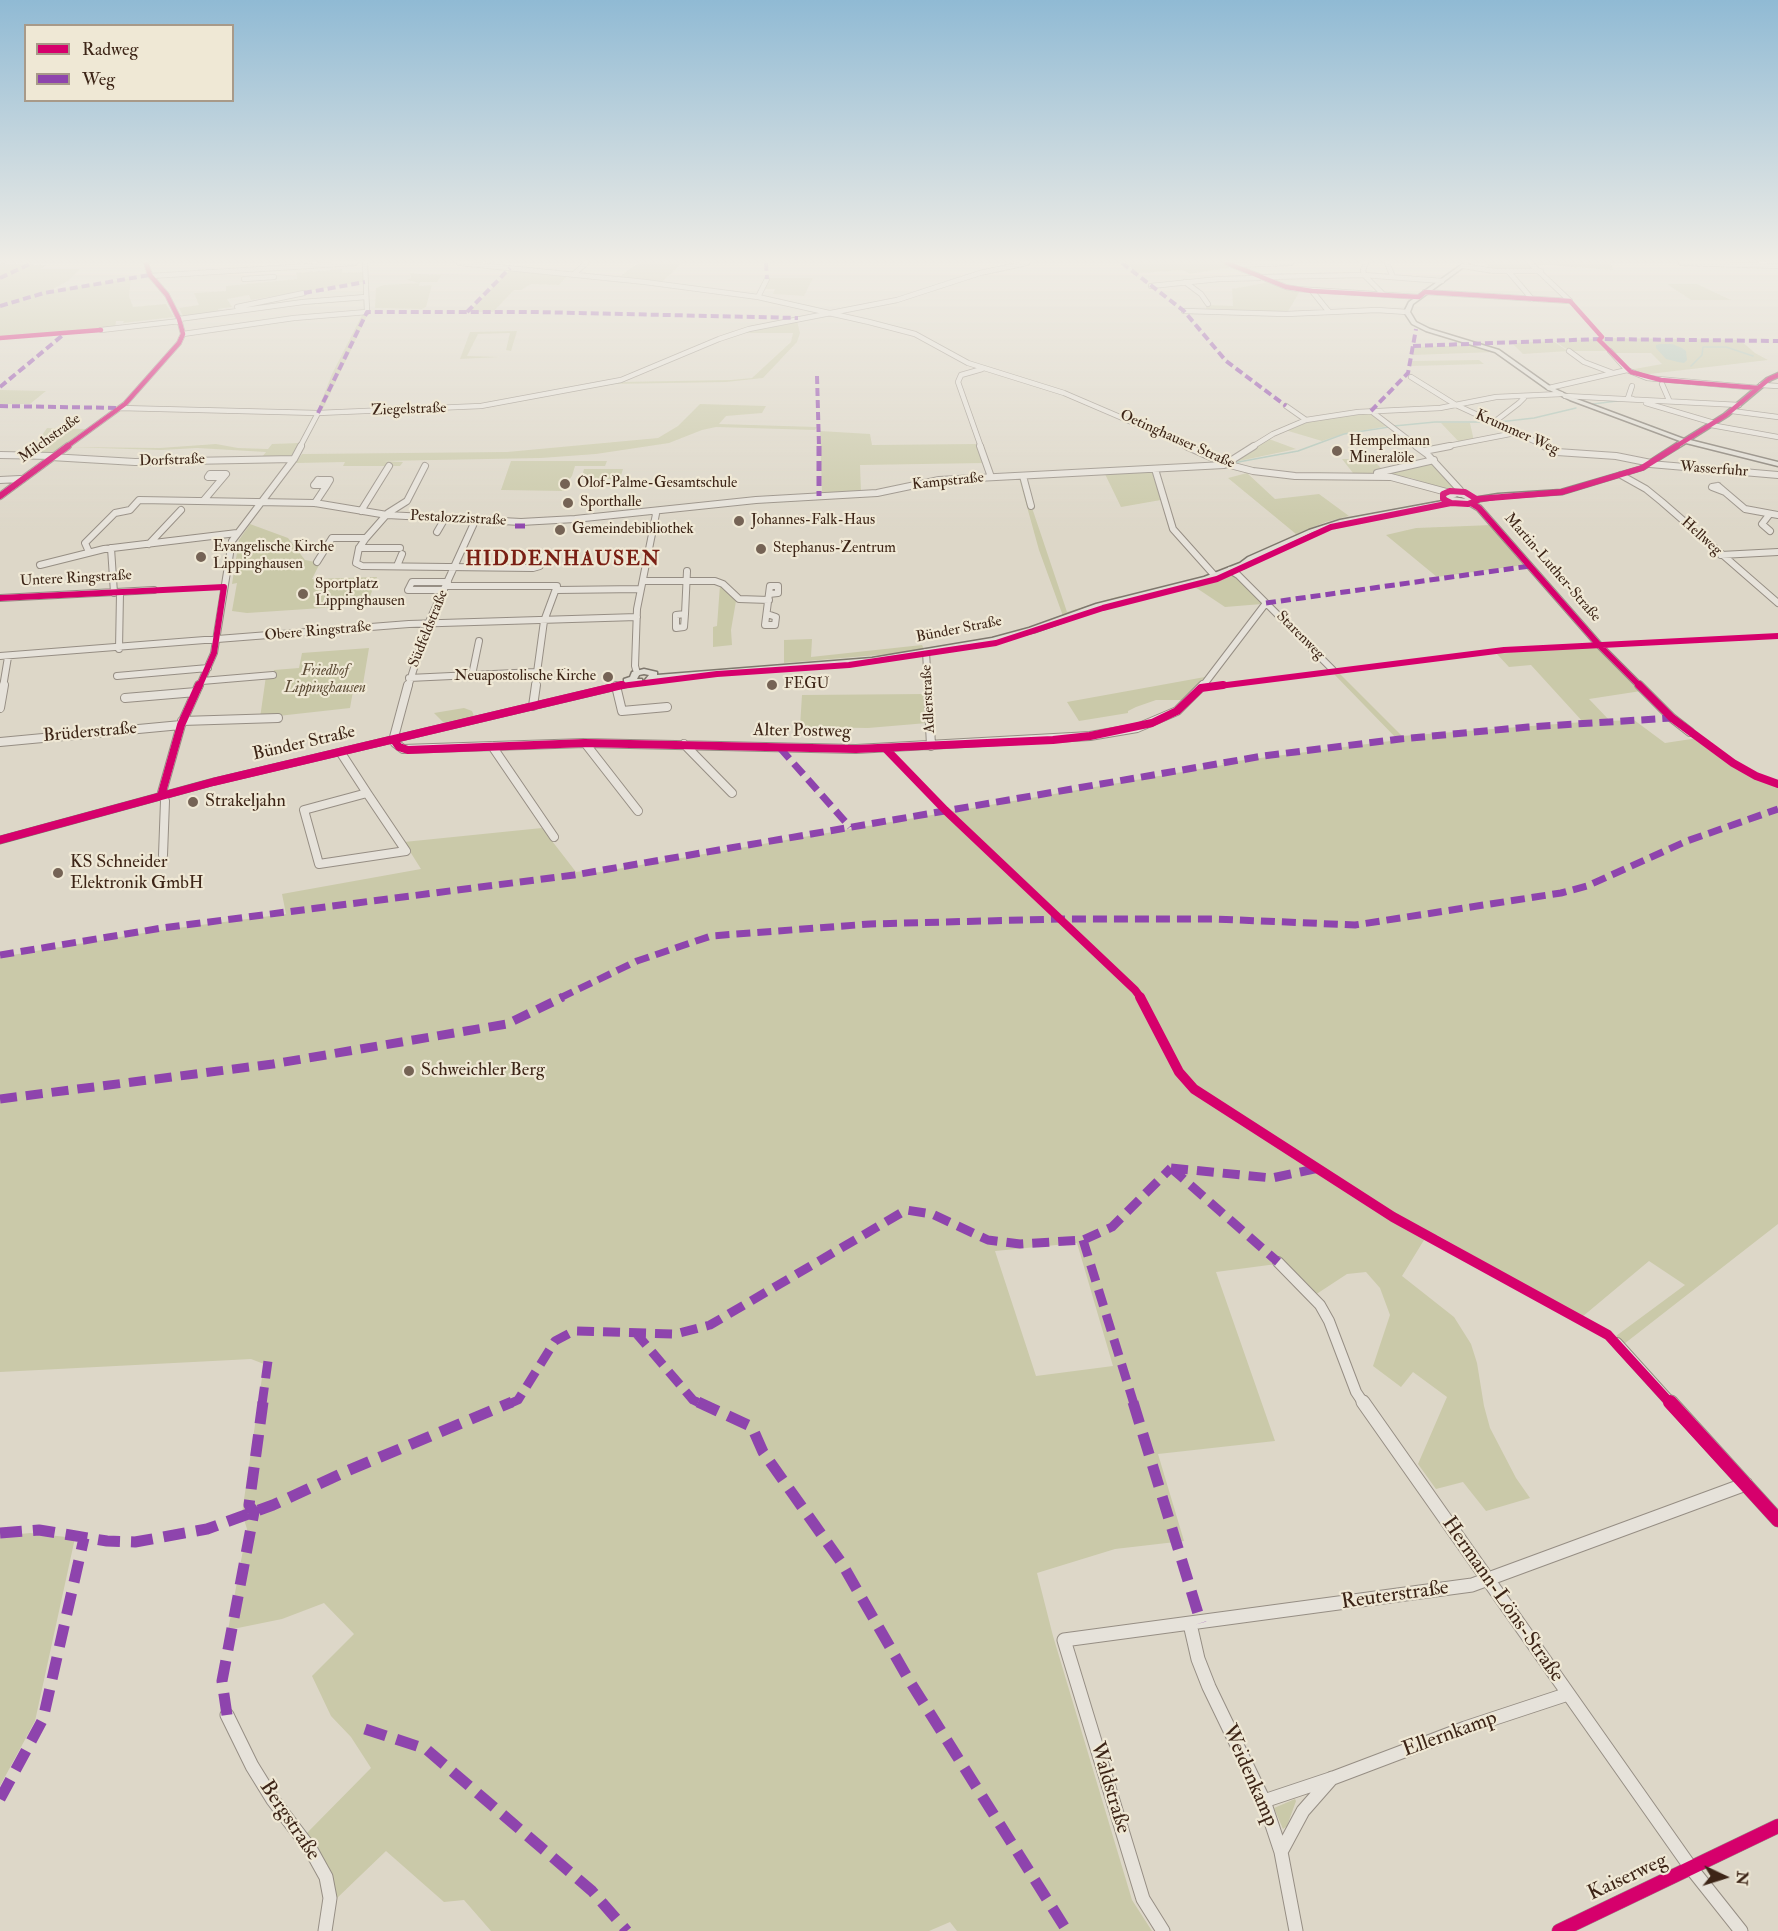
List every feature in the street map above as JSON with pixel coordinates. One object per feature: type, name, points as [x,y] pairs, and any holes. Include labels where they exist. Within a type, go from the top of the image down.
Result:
[{"type":"main road","points":[[1502,353],[1549,388],[1563,395],[1685,441],[1778,464]]},
{"type":"main road","points":[[1453,497],[1469,499],[1565,491],[1651,464],[1732,411],[1778,375]]},
{"type":"main road","name":"Bünder Straße","points":[[0,840],[213,782],[616,686],[639,676],[682,675],[852,662],[926,652],[1012,635],[1099,606],[1215,576],[1329,525],[1434,504],[1453,497]]},
{"type":"street","name":"Milchstraße","points":[[0,496],[51,456],[120,408],[171,353]]},
{"type":"street","name":"Ziegelstraße","points":[[120,408],[318,413],[481,406],[621,380],[684,353]]},
{"type":"street","name":"Oetinghauser Straße","points":[[945,353],[983,368],[1064,393],[1118,414],[1226,464],[1288,476],[1372,475],[1402,479],[1434,488],[1453,497]]},
{"type":"street","points":[[1572,353],[1584,362],[1613,373]]},
{"type":"street","points":[[1612,353],[1627,370],[1661,380],[1760,387],[1778,386]]},
{"type":"street","points":[[983,368],[961,375],[958,382],[990,477]]},
{"type":"street","points":[[1549,388],[1627,370]]},
{"type":"street","name":"Krummer Weg","points":[[1411,377],[1456,405],[1564,453],[1616,456],[1651,464]]},
{"type":"street","points":[[1662,384],[1669,400]]},
{"type":"street","points":[[1628,398],[1632,386]]},
{"type":"street","name":"Kampstraße","points":[[1206,466],[1230,459],[1273,434],[1306,420],[1371,411],[1429,409],[1485,398],[1563,395],[1628,398]]},
{"type":"street","points":[[1493,423],[1519,403],[1524,398],[1523,396]]},
{"type":"street","points":[[1628,398],[1739,405]]},
{"type":"street","points":[[1628,398],[1713,424],[1778,437]]},
{"type":"street","points":[[1286,406],[1306,420]]},
{"type":"street","points":[[1371,411],[1434,460],[1460,490],[1453,497]]},
{"type":"street","points":[[1732,411],[1778,417]]},
{"type":"street","points":[[163,855],[165,801],[162,796],[182,723],[208,668],[217,640],[232,541],[294,459],[318,413]]},
{"type":"street","points":[[1424,451],[1515,433]]},
{"type":"street","name":"Dorfstraße","points":[[0,455],[135,462],[294,459]]},
{"type":"street","name":"Kampstraße","points":[[654,511],[756,500],[864,494],[930,481],[1206,466],[1226,464],[1230,459]]},
{"type":"street","points":[[1372,475],[1434,460]]},
{"type":"street","name":"Wasserfuhr","points":[[1651,464],[1778,475]]},
{"type":"street","points":[[361,511],[389,466]]},
{"type":"street","points":[[425,466],[407,501],[387,515],[366,538],[359,548],[356,563],[362,566],[455,565],[475,568],[534,568],[540,566],[544,555]]},
{"type":"street","points":[[1155,469],[1173,529],[1209,572],[1215,576]]},
{"type":"street","name":"Hellweg","points":[[1621,475],[1646,489],[1662,502],[1778,603]]},
{"type":"street","points":[[1023,476],[1031,506]]},
{"type":"street","points":[[204,500],[223,477]]},
{"type":"street","points":[[0,480],[20,479]]},
{"type":"street","points":[[315,503],[327,485]]},
{"type":"street","points":[[1725,492],[1739,504],[1736,507],[1769,516],[1778,515]]},
{"type":"street","name":"Martin-Luther-Straße","points":[[1469,499],[1599,645],[1672,718],[1690,732]]},
{"type":"street","name":"Pestalozzistraße","points":[[89,552],[85,543],[115,513],[130,510],[139,500],[263,500],[315,503],[387,515],[475,521],[570,519],[654,511]]},
{"type":"street","points":[[149,544],[181,510]]},
{"type":"street","points":[[639,676],[636,658],[637,617],[656,514],[654,511]]},
{"type":"street","points":[[1769,516],[1762,524],[1770,531]]},
{"type":"street","points":[[437,532],[444,520]]},
{"type":"street","name":"Südfeldstraße","points":[[394,740],[409,678],[428,624],[475,521]]},
{"type":"street","points":[[40,565],[111,548],[237,533]]},
{"type":"street","points":[[317,562],[332,538],[366,538]]},
{"type":"street","points":[[111,548],[117,593],[119,648]]},
{"type":"street","points":[[359,548],[401,551],[397,566]]},
{"type":"street","points":[[1721,555],[1778,552]]},
{"type":"street","points":[[1231,569],[1266,603]]},
{"type":"street","points":[[685,614],[684,581],[687,571]]},
{"type":"street","points":[[643,581],[719,582],[739,599],[769,597],[767,614]]},
{"type":"street","points":[[446,586],[412,582],[408,590],[446,586],[557,586],[544,621],[533,706]]},
{"type":"street","points":[[557,590],[641,589]]},
{"type":"street","name":"Untere Ringstraße","points":[[0,598],[154,590]]},
{"type":"street","name":"Starenweg","points":[[1266,603],[1333,670]]},
{"type":"street","name":"Alter Postweg","points":[[394,740],[399,747],[408,750],[585,742],[845,749],[1090,736],[1137,728],[1171,715],[1184,706],[1201,688],[1266,603]]},
{"type":"street","name":"Obere Ringstraße","points":[[4,657],[428,624],[637,617]]},
{"type":"street","points":[[472,675],[479,641]]},
{"type":"street","name":"Adlerstraße","points":[[926,652],[931,746]]},
{"type":"street","points":[[0,708],[4,657]]},
{"type":"street","points":[[117,676],[208,668]]},
{"type":"street","points":[[409,678],[536,672]]},
{"type":"street","points":[[202,681],[273,675]]},
{"type":"street","points":[[616,686],[622,711],[667,706]]},
{"type":"street","points":[[125,698],[196,692]]},
{"type":"street","name":"Brüderstraße","points":[[0,742],[182,723],[278,718]]},
{"type":"street","points":[[585,742],[638,812]]},
{"type":"street","points":[[684,744],[732,793]]},
{"type":"street","points":[[492,746],[555,837]]},
{"type":"street","points":[[341,753],[405,851],[319,864],[304,810],[367,793]]},
{"type":"street","name":"Hermann-Löns-Straße","points":[[1278,1262],[1320,1305],[1329,1321],[1356,1392],[1691,1868],[1741,1931]]},
{"type":"street","points":[[1617,1343],[1778,1520]]},
{"type":"street","name":"Reuterstraße","points":[[1064,1640],[1472,1585],[1746,1484]]},
{"type":"street","name":"Weidenkamp","points":[[1190,1624],[1198,1659],[1209,1687],[1264,1801],[1281,1852],[1296,1931]]},
{"type":"street","name":"Waldstraße","points":[[1064,1640],[1143,1899],[1163,1931]]},
{"type":"street","name":"Ellernkamp","points":[[1264,1801],[1333,1778],[1465,1728],[1569,1694]]},
{"type":"street","name":"Bergstraße","points":[[227,1715],[257,1775],[311,1850],[326,1877],[330,1898],[325,1931]]},
{"type":"street","name":"Ellernkamp","points":[[1281,1852],[1303,1811],[1333,1778]]},
{"type":"street","name":"Kaiserweg","points":[[1559,1931],[1778,1826]]},
{"type":"green space","points":[[343,353],[349,353],[322,411],[317,412]]},
{"type":"green space","points":[[462,353],[468,353],[467,356],[500,357],[460,359]]},
{"type":"green space","points":[[779,353],[787,353],[763,378],[726,382],[610,384],[619,382],[752,378]]},
{"type":"green space","points":[[1413,353],[1465,353],[1413,355]]},
{"type":"green space","points":[[1651,353],[1755,353],[1768,360],[1641,375],[1629,370],[1662,364]]},
{"type":"green space","points":[[1479,360],[1484,364],[1411,366],[1411,361]]},
{"type":"green space","points":[[0,390],[46,391],[30,404],[0,404]]},
{"type":"green space","points":[[700,404],[766,406],[762,413],[726,416],[719,424],[817,427],[815,430],[716,427],[669,443],[596,454],[541,458],[382,461],[403,462],[400,466],[343,466],[345,462],[296,463],[302,454],[507,452],[658,438],[678,426]]},
{"type":"green space","points":[[1367,412],[1388,426],[1343,434],[1322,441],[1285,430],[1313,420]]},
{"type":"green space","points":[[1441,423],[1470,423],[1474,441],[1460,443]]},
{"type":"green space","points":[[47,428],[86,429],[53,453],[23,455],[35,445]]},
{"type":"green space","points":[[820,431],[870,434],[872,445],[976,444],[984,463],[860,465],[861,492],[822,493]]},
{"type":"green space","points":[[1269,439],[1296,449],[1234,462],[1235,459]]},
{"type":"green space","points":[[299,443],[292,457],[262,457],[266,452],[197,448],[161,450],[68,447],[160,448],[216,444],[238,448],[268,449],[272,444]]},
{"type":"green space","points":[[1342,459],[1372,459],[1384,471],[1353,473]]},
{"type":"green space","points":[[511,461],[607,461],[605,466],[575,466],[572,476],[562,489],[566,491],[501,490]]},
{"type":"green space","points":[[1431,462],[1457,489],[1444,489],[1411,478],[1377,474]]},
{"type":"green space","points":[[584,469],[623,469],[620,479],[581,479]]},
{"type":"green space","points":[[1104,472],[1152,472],[1161,500],[1121,507]]},
{"type":"green space","points":[[1247,473],[1275,499],[1319,494],[1349,516],[1296,534],[1228,478]]},
{"type":"green space","points":[[1019,478],[1022,478],[1067,612],[1120,596],[1119,598],[1063,616],[1039,550]]},
{"type":"green space","points":[[250,524],[288,538],[305,560],[320,563],[312,579],[377,577],[367,605],[247,613],[232,611],[237,583],[232,584],[239,540]]},
{"type":"green space","points":[[1492,525],[1524,563],[1523,565],[1437,577],[1386,535],[1416,528]]},
{"type":"green space","points":[[1233,574],[1262,604],[1225,607],[1195,587]]},
{"type":"green space","points":[[720,585],[736,601],[731,630],[732,645],[713,647],[713,627],[717,626]]},
{"type":"green space","points":[[812,639],[811,657],[922,645],[925,651],[784,663],[784,640]]},
{"type":"green space","points":[[1597,647],[1641,691],[1589,699],[1610,721],[1634,720],[1665,743],[1698,738],[1739,769],[1757,779],[1778,786],[1778,1224],[1624,1344],[1616,1336],[1685,1285],[1649,1261],[1582,1317],[1437,1235],[1424,1240],[1402,1276],[1454,1317],[1471,1344],[1490,1428],[1516,1478],[1530,1498],[1486,1511],[1463,1482],[1436,1489],[1418,1464],[1447,1397],[1413,1372],[1401,1387],[1373,1366],[1390,1315],[1380,1288],[1366,1272],[1347,1274],[1315,1295],[1284,1263],[1216,1272],[1275,1441],[1158,1454],[1184,1541],[1115,1549],[1037,1573],[1053,1636],[1132,1900],[1152,1931],[957,1931],[950,1922],[929,1931],[491,1931],[464,1900],[444,1902],[386,1851],[335,1900],[305,1835],[371,1768],[351,1737],[331,1716],[312,1676],[354,1634],[324,1603],[282,1619],[228,1630],[247,1529],[242,1513],[264,1364],[251,1359],[0,1372],[0,957],[162,930],[286,914],[282,894],[421,869],[404,842],[542,828],[576,872],[592,870],[594,873],[1223,765],[1222,763],[1398,740],[1332,672],[1337,671],[1402,736],[1583,722],[1531,665],[1509,667],[1496,653]],"holes":[[[1077,1243],[1113,1366],[1036,1376],[995,1251]]]},
{"type":"green space","name":"Friedhof Lippinghausen","points":[[369,648],[362,690],[353,691],[350,708],[260,718],[266,676],[273,676],[274,670],[299,668],[302,653]]},
{"type":"green space","points":[[1205,677],[1184,700],[1156,700],[1136,707],[1128,713],[1079,721],[1067,702]]},
{"type":"green space","points":[[926,694],[927,723],[868,728],[800,727],[802,695]]},
{"type":"green space","points":[[464,708],[472,711],[474,716],[444,723],[434,713]]},
{"type":"green space","points":[[30,1533],[75,1538],[35,1721],[0,1786],[0,1536]]},
{"type":"green space","points":[[1295,1799],[1287,1826],[1283,1829],[1274,1808]]},
{"type":"shaded area","points":[[1661,353],[1686,353],[1687,360],[1684,363],[1666,359]]},
{"type":"waterway","points":[[1691,366],[1702,353]]},
{"type":"waterway","points":[[1744,353],[1753,356]]},
{"type":"waterway","points":[[1593,404],[1617,401]]},
{"type":"waterway","points":[[1499,422],[1534,418],[1576,408]]},
{"type":"waterway","points":[[1394,426],[1435,422],[1486,422]]},
{"type":"waterway","points":[[1233,463],[1298,451],[1344,434],[1389,427]]},
{"type":"marked path","points":[[0,387],[41,353]]},
{"type":"marked path","points":[[318,413],[347,353]]},
{"type":"marked path","points":[[1219,353],[1226,361],[1286,406]]},
{"type":"marked path","points":[[1371,411],[1408,373],[1412,353]]},
{"type":"marked path","points":[[817,376],[819,496]]},
{"type":"marked path","points":[[0,406],[120,408]]},
{"type":"marked path","points":[[515,526],[525,526]]},
{"type":"marked path","points":[[1266,603],[1530,566]]},
{"type":"marked path","points":[[0,955],[162,928],[574,875],[1263,756],[1400,739],[1528,727],[1672,718]]},
{"type":"marked path","points":[[780,748],[850,827]]},
{"type":"marked path","points":[[0,1099],[273,1064],[507,1024],[637,961],[711,936],[870,924],[1059,919],[1215,919],[1355,925],[1561,893],[1587,886],[1687,841],[1778,809]]},
{"type":"marked path","points":[[1171,1168],[1272,1178],[1319,1168]]},
{"type":"marked path","points":[[1171,1168],[1278,1262]]},
{"type":"marked path","points":[[0,1533],[39,1530],[107,1541],[135,1542],[207,1529],[273,1505],[347,1471],[518,1400],[555,1341],[574,1331],[676,1334],[710,1325],[906,1210],[932,1214],[988,1240],[1020,1244],[1083,1240],[1112,1227],[1171,1168]]},
{"type":"marked path","points":[[1083,1240],[1201,1623]]},
{"type":"marked path","points":[[635,1332],[693,1400],[752,1427],[763,1452],[841,1562],[909,1680],[1067,1931]]},
{"type":"marked path","points":[[227,1715],[222,1681],[254,1512],[249,1505],[268,1361]]},
{"type":"marked path","points":[[0,1799],[43,1719],[84,1538]]},
{"type":"marked path","points":[[365,1729],[426,1749],[592,1891],[627,1931]]},
{"type":"cycle path","points":[[0,496],[125,404],[170,353]]},
{"type":"cycle path","points":[[1612,353],[1631,372],[1661,380],[1758,388]]},
{"type":"cycle path","points":[[1478,499],[1562,492],[1642,468],[1726,415],[1769,379],[1778,375]]},
{"type":"cycle path","points":[[1450,491],[1465,492],[1478,500],[1468,504],[1451,503],[1443,499],[1443,494],[1450,491]]},
{"type":"cycle path","points":[[0,840],[213,782],[616,686],[717,674],[849,665],[996,643],[1103,608],[1217,579],[1331,527],[1451,503]]},
{"type":"cycle path","points":[[1471,503],[1479,508],[1599,645],[1672,718],[1733,763],[1756,776],[1778,784]]},
{"type":"cycle path","points":[[0,598],[224,587],[214,653],[181,725],[161,796]]},
{"type":"cycle path","points":[[394,740],[399,747],[408,750],[585,743],[856,749],[1053,740],[1090,736],[1152,723],[1177,711],[1201,688],[1504,650],[1778,636]]},
{"type":"cycle path","points":[[885,748],[945,810],[1135,990],[1147,1007],[1179,1072],[1194,1089],[1393,1217],[1608,1335],[1778,1520]]},
{"type":"cycle path","points":[[1559,1931],[1778,1826]]},
{"type":"place","name":"Hempelmann Mineralöle","points":[[1337,451]]},
{"type":"place","name":"Olof-Palme-Gesamtschule","points":[[565,484]]},
{"type":"place","name":"Sporthalle","points":[[568,503]]},
{"type":"place","name":"Johannes-Falk-Haus","points":[[739,521]]},
{"type":"place","name":"Gemeindebibliothek","points":[[560,530]]},
{"type":"place","name":"Stephanus-Zentrum","points":[[761,549]]},
{"type":"place","name":"Evangelische Kirche Lippinghausen","points":[[201,557]]},
{"type":"place","name":"Sportplatz Lippinghausen","points":[[303,594]]},
{"type":"place","name":"Neuapostolische Kirche","points":[[608,677]]},
{"type":"place","name":"FEGU","points":[[772,685]]},
{"type":"place","name":"Strakeljahn","points":[[193,802]]},
{"type":"place","name":"KS Schneider Elektronik GmbH","points":[[58,873]]},
{"type":"place","name":"Schweichler Berg","points":[[409,1071]]},
{"type":"district","name":"HIDDENHAUSEN","points":[[563,561]]}]
